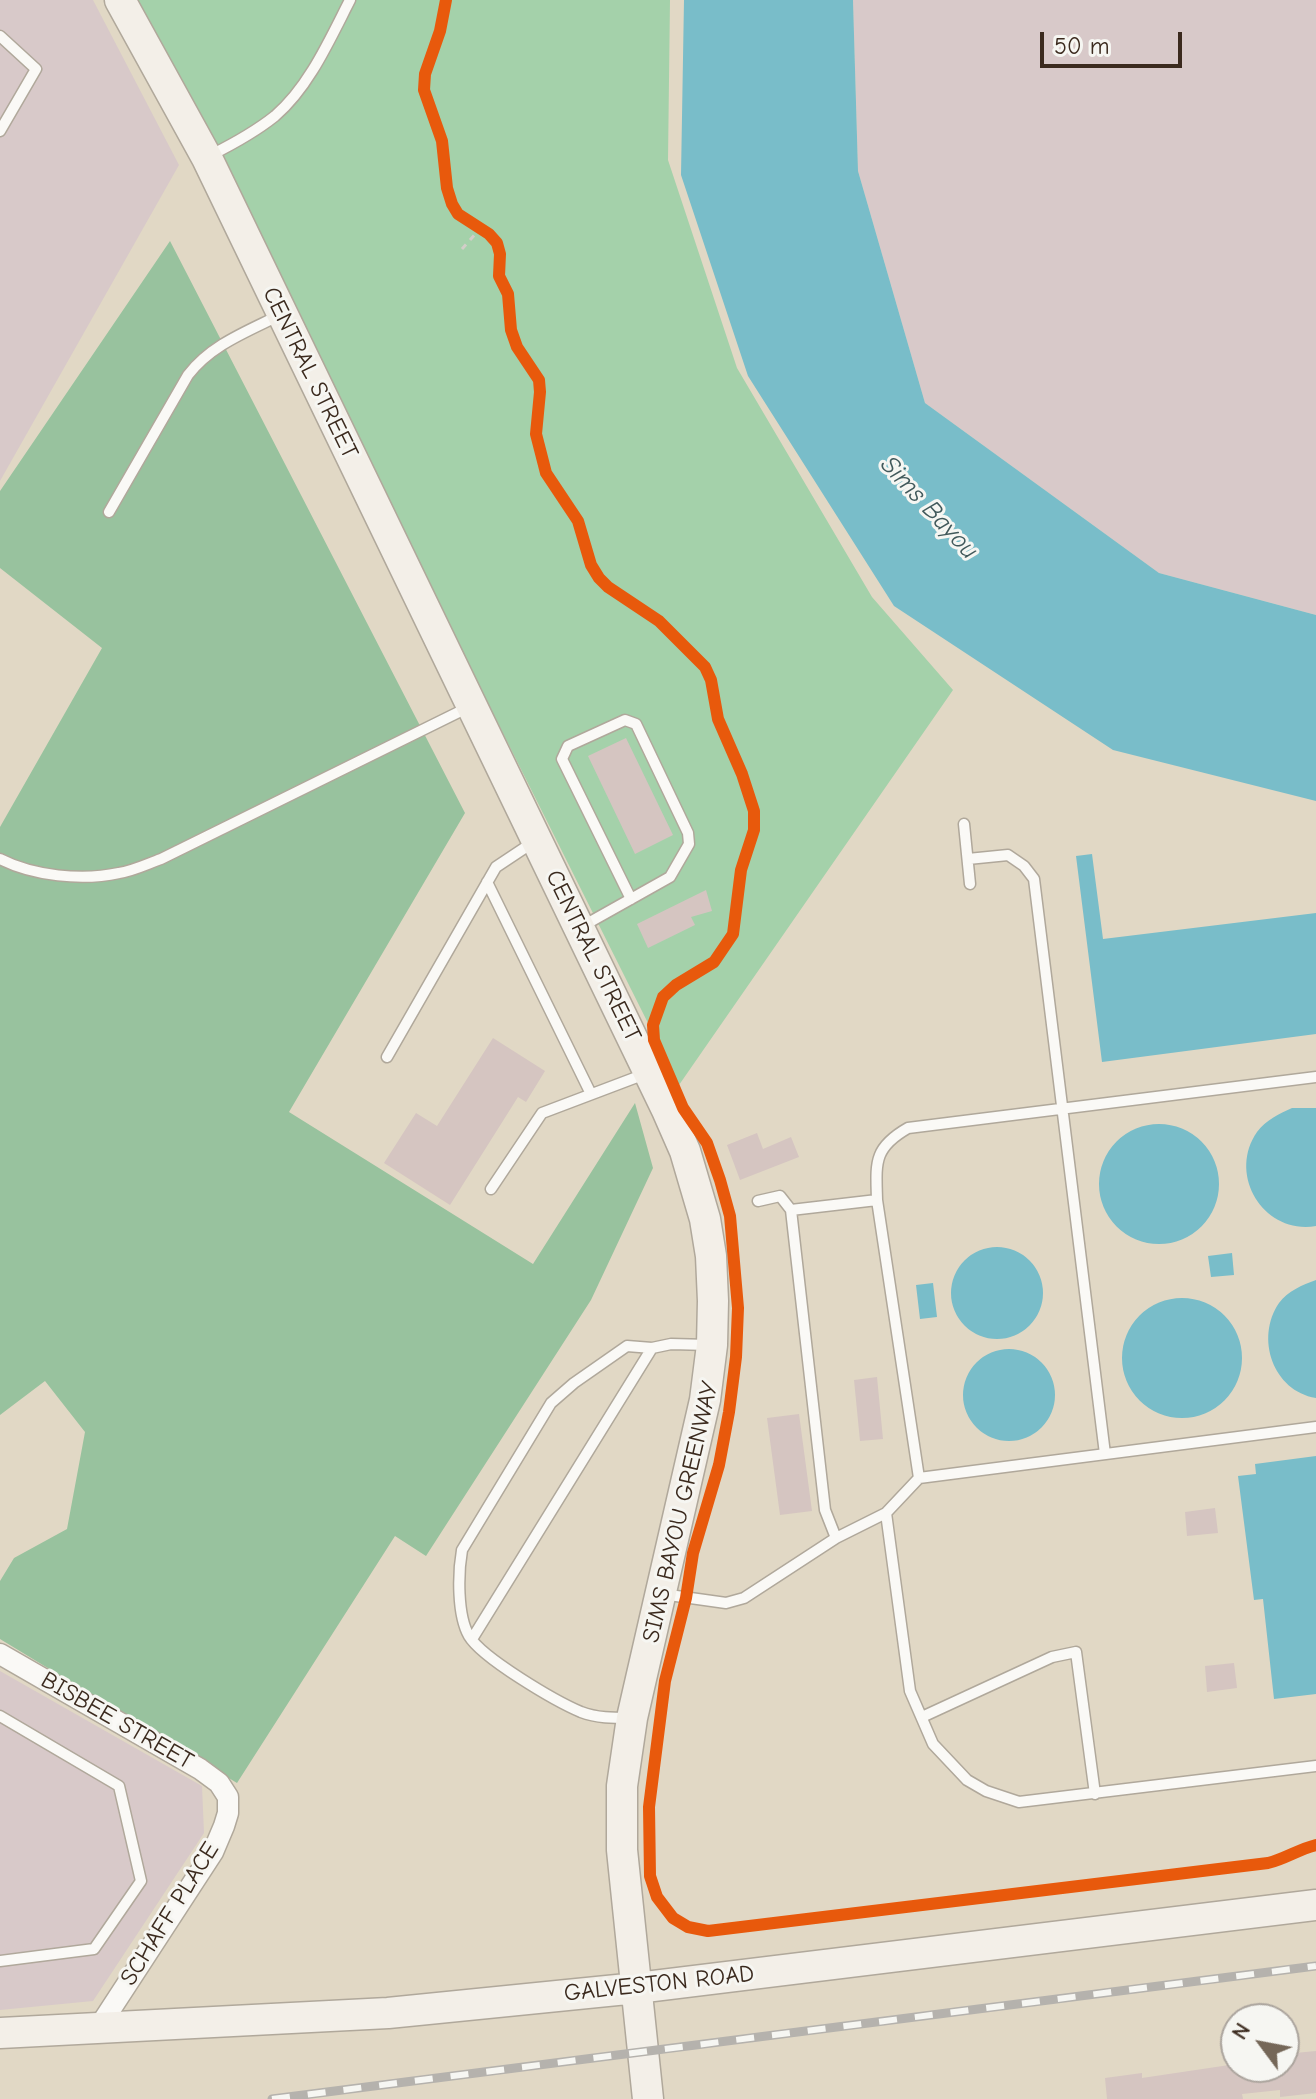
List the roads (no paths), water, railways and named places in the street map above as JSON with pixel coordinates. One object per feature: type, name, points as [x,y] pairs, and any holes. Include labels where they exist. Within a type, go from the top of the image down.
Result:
[{"type":"street","name":"CENTRAL STREET","points":[[120,0],[207,158],[649,1072],[685,1151],[705,1219],[711,1256],[712,1345],[705,1400],[632,1718],[622,1786],[622,1850],[648,2099]]},
{"type":"street","name":"BISBEE STREET","points":[[0,1654],[200,1769],[219,1783],[228,1797]]},
{"type":"street","name":"SCHAFF PLACE","points":[[99,2027],[213,1852],[228,1813],[228,1797]]},
{"type":"street","name":"GALVESTON ROAD","points":[[0,2033],[388,2013],[637,1988],[1316,1905]]},
{"type":"lane","points":[[207,158],[243,139],[277,114],[313,68],[350,0]]},
{"type":"lane","points":[[0,36],[36,69],[0,131]]},
{"type":"lane","points":[[109,512],[199,361],[214,348],[282,314]]},
{"type":"lane","points":[[0,859],[15,867],[69,876],[118,874],[161,859],[471,706]]},
{"type":"lane","points":[[579,928],[631,899],[670,877],[689,844],[688,833],[636,724],[625,720],[568,746],[562,759],[631,899]]},
{"type":"lane","points":[[964,824],[970,884]]},
{"type":"lane","points":[[387,1057],[496,867],[537,840]]},
{"type":"lane","points":[[968,859],[1008,855],[1024,866],[1034,879],[1105,1454]]},
{"type":"lane","points":[[487,882],[591,1094]]},
{"type":"lane","points":[[491,1189],[542,1113],[649,1072]]},
{"type":"lane","points":[[919,1478],[877,1200],[876,1168],[880,1150],[890,1138],[908,1128],[1316,1077]]},
{"type":"lane","points":[[758,1201],[780,1196],[791,1210],[825,1510],[836,1538]]},
{"type":"lane","points":[[791,1210],[877,1200]]},
{"type":"lane","points":[[632,1718],[601,1717],[581,1712],[482,1653],[467,1634],[458,1575],[462,1550],[551,1403],[574,1383],[627,1346],[712,1345]]},
{"type":"lane","points":[[472,1639],[652,1348]]},
{"type":"lane","points":[[660,1593],[726,1603],[744,1598],[836,1538],[886,1513],[919,1478],[1316,1427]]},
{"type":"lane","points":[[886,1513],[910,1691],[933,1744],[967,1780],[986,1791],[1019,1802],[1316,1766]]},
{"type":"lane","points":[[922,1717],[1052,1657],[1076,1652],[1095,1794]]},
{"type":"lane","points":[[0,1716],[119,1786],[141,1881],[94,1949],[0,1961]]},
{"type":"water","name":"Sims Bayou","points":[[684,0],[853,0],[858,171],[925,403],[1159,573],[1316,615],[1316,801],[1113,750],[894,606],[748,376],[681,175]]},
{"type":"water","points":[[1092,854],[1103,939],[1316,913],[1316,1034],[1102,1062],[1076,856]]},
{"type":"water","points":[[1292,1108],[1316,1108],[1316,1226],[1297,1226],[1281,1221],[1267,1212],[1249,1183],[1246,1166],[1257,1132]]},
{"type":"water","points":[[1159,1124],[1182,1129],[1201,1142],[1214,1161],[1219,1184],[1214,1207],[1201,1226],[1182,1239],[1159,1244],[1136,1239],[1117,1226],[1104,1207],[1099,1184],[1104,1161],[1117,1142],[1136,1129]]},
{"type":"water","points":[[997,1247],[1014,1251],[1029,1261],[1039,1276],[1043,1293],[1039,1310],[1029,1325],[1014,1335],[997,1339],[980,1335],[965,1325],[955,1310],[951,1293],[955,1276],[965,1261],[980,1251]]},
{"type":"water","points":[[1232,1253],[1234,1275],[1211,1277],[1208,1256]]},
{"type":"water","points":[[1316,1280],[1316,1398],[1301,1393],[1279,1374],[1272,1361],[1269,1332],[1279,1303],[1296,1289]]},
{"type":"water","points":[[933,1283],[937,1317],[920,1319],[916,1285]]},
{"type":"water","points":[[1182,1298],[1205,1303],[1224,1316],[1237,1335],[1242,1358],[1237,1381],[1224,1400],[1205,1413],[1182,1418],[1159,1413],[1140,1400],[1127,1381],[1122,1358],[1127,1335],[1140,1316],[1159,1303]]},
{"type":"water","points":[[1009,1349],[1026,1353],[1041,1363],[1051,1378],[1055,1395],[1051,1412],[1041,1427],[1026,1437],[1009,1441],[992,1437],[977,1427],[967,1412],[963,1395],[967,1378],[977,1363],[992,1353]]},
{"type":"water","points":[[1316,1456],[1316,1694],[1274,1699],[1263,1599],[1254,1600],[1238,1476],[1256,1474],[1255,1464]]},
{"type":"railway","points":[[272,2099],[1316,1966]]}]
